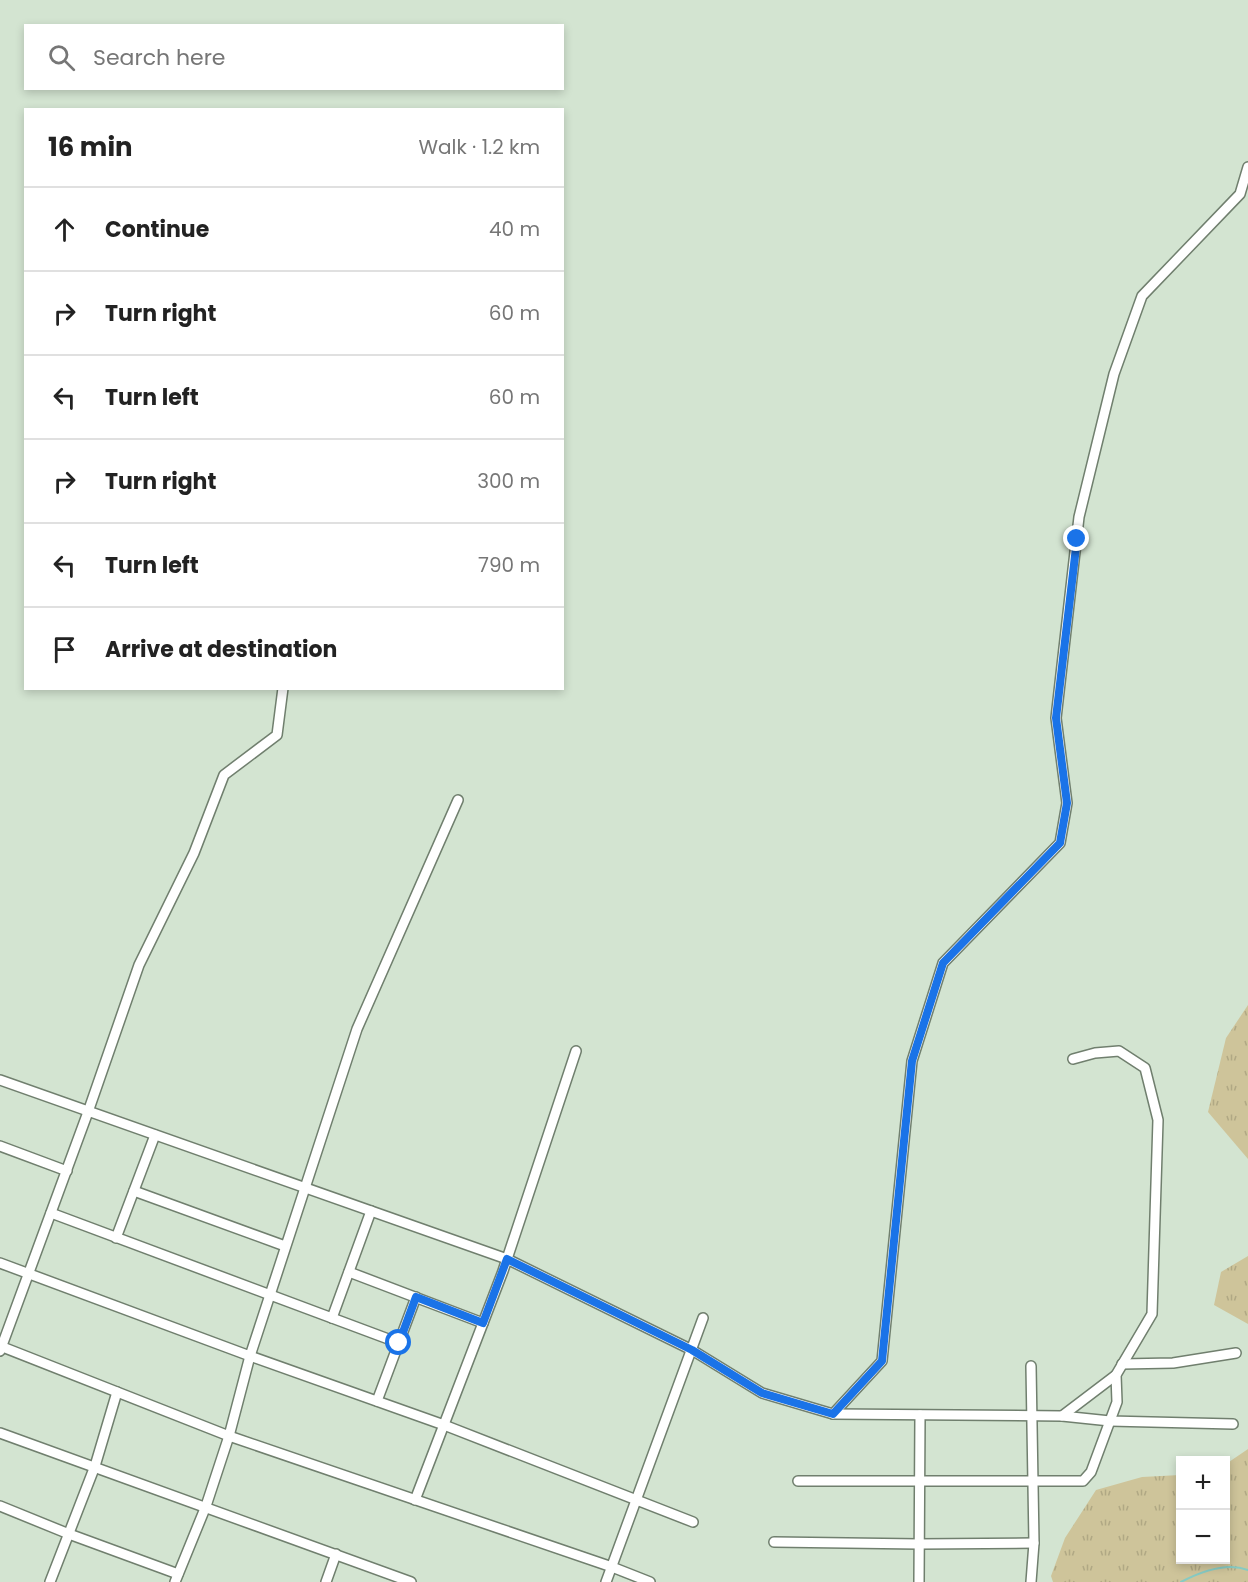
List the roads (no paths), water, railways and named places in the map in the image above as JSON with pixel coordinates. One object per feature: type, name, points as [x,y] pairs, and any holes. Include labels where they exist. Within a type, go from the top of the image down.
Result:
[{"type":"street","points":[[833,1414],[882,1361],[912,1061],[943,963],[1060,843],[1067,803],[1056,718],[1079,517],[1114,374],[1142,296],[1240,194],[1248,167]]},
{"type":"street","points":[[283,690],[277,735],[224,775],[194,853],[139,965],[88,1112],[1,1348],[229,1436],[650,1582]]},
{"type":"street","points":[[0,1506],[176,1578],[206,1506],[229,1436],[249,1356],[357,1029],[458,800]]},
{"type":"street","points":[[415,1500],[507,1259],[576,1051]]},
{"type":"street","points":[[1062,1416],[1116,1375],[1152,1314],[1158,1120],[1145,1068],[1119,1051],[1095,1053],[1073,1059]]},
{"type":"street","points":[[0,1080],[507,1259],[692,1350],[762,1393],[833,1414],[1032,1415],[1110,1421],[1233,1424]]},
{"type":"street","points":[[116,1238],[154,1136]]},
{"type":"street","points":[[0,1146],[67,1170]]},
{"type":"street","points":[[134,1191],[285,1246]]},
{"type":"street","points":[[332,1318],[371,1211]]},
{"type":"street","points":[[51,1214],[399,1343]]},
{"type":"street","points":[[0,1263],[249,1356],[444,1425],[693,1522]]},
{"type":"street","points":[[349,1272],[483,1323]]},
{"type":"street","points":[[377,1401],[416,1297]]},
{"type":"street","points":[[606,1582],[703,1318]]},
{"type":"street","points":[[1122,1364],[1173,1363],[1236,1353]]},
{"type":"street","points":[[1031,1366],[1034,1482],[1034,1543],[1031,1582]]},
{"type":"street","points":[[798,1481],[1034,1482],[1083,1480],[1091,1472],[1117,1401],[1116,1375]]},
{"type":"street","points":[[50,1582],[95,1466],[117,1392]]},
{"type":"street","points":[[919,1582],[920,1415]]},
{"type":"street","points":[[0,1433],[411,1582]]},
{"type":"street","points":[[774,1542],[1034,1543]]},
{"type":"street","points":[[326,1582],[336,1554]]},
{"type":"waterway","points":[[1181,1582],[1205,1572],[1223,1568],[1248,1570]]}]
